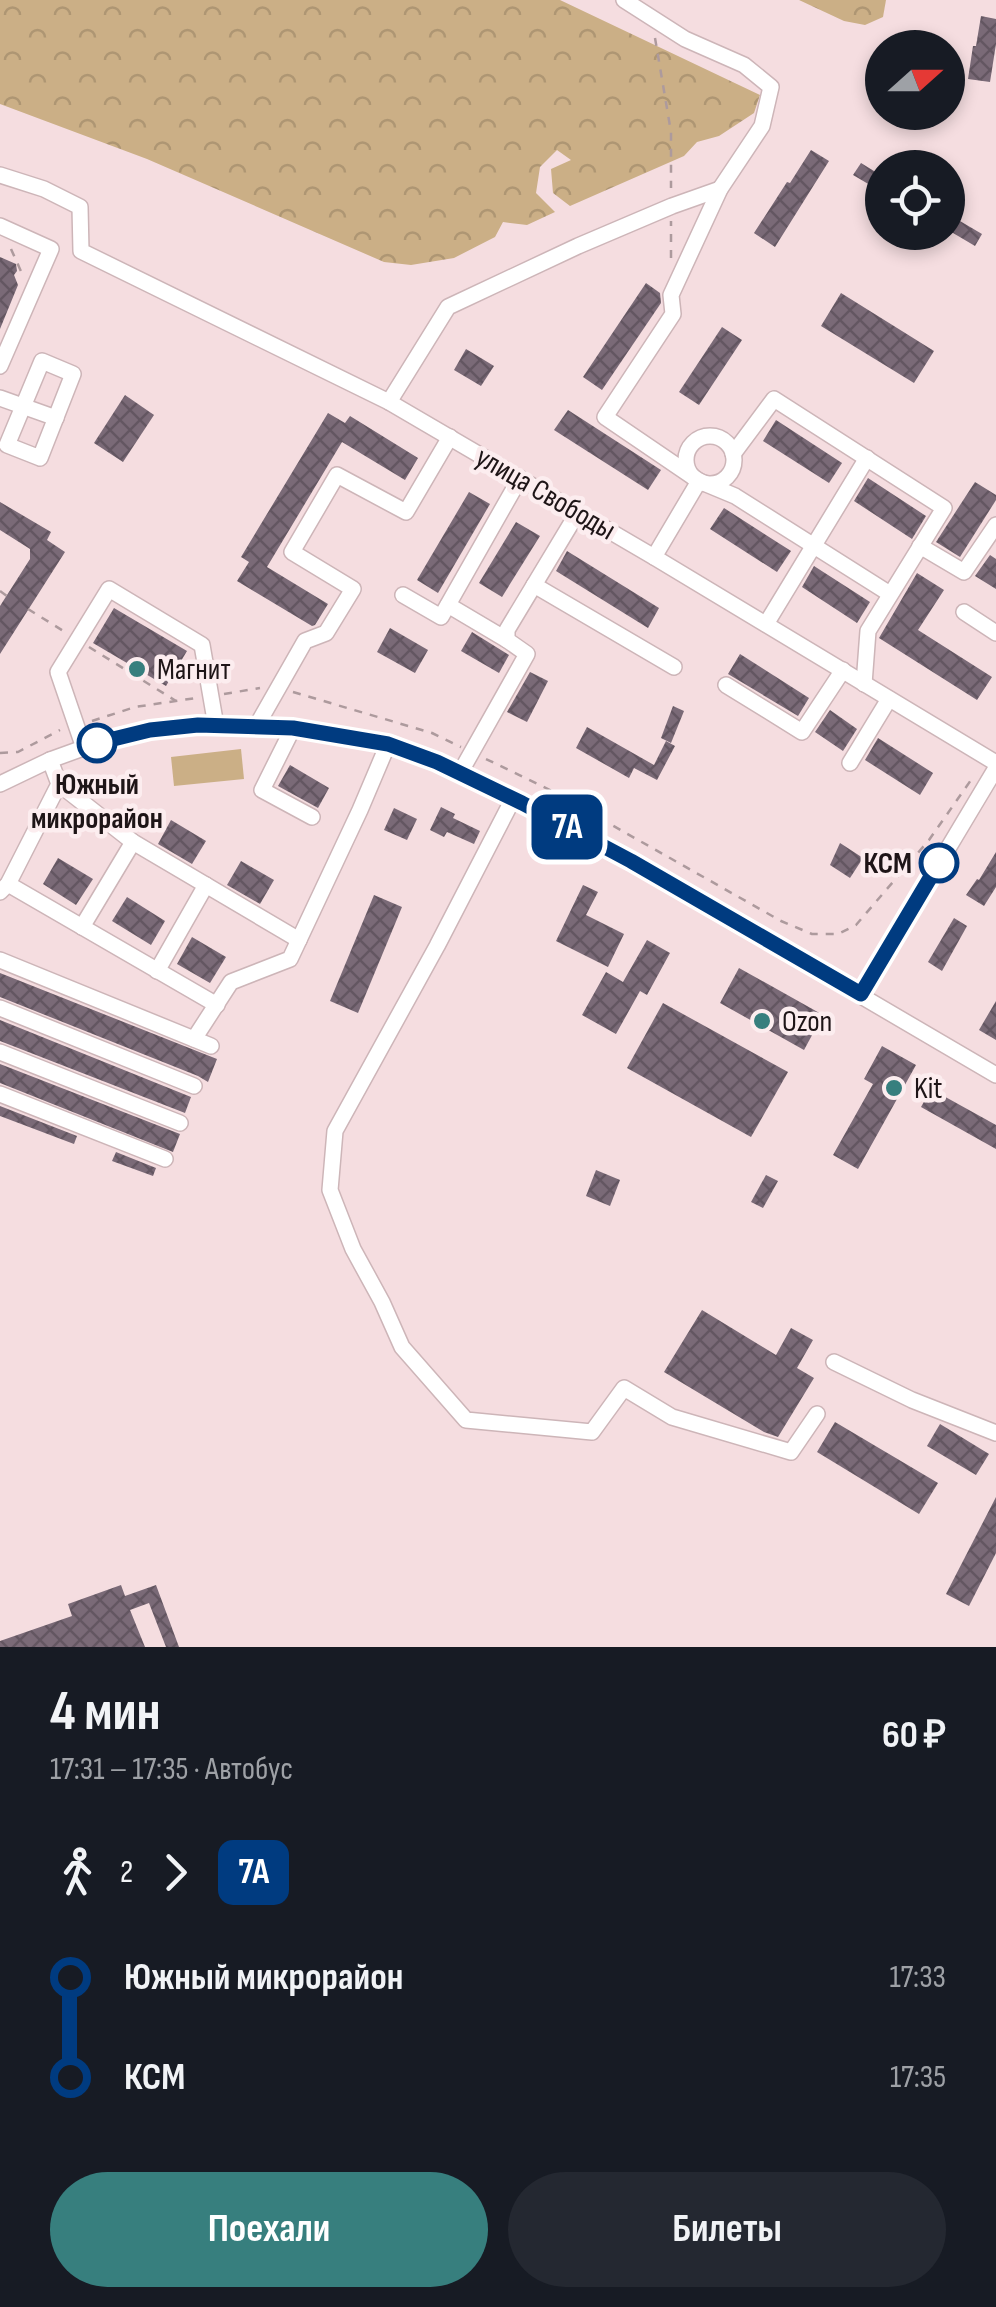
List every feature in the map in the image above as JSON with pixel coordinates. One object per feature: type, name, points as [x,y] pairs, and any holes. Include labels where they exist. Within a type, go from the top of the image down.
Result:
[{"type":"street","points":[[624,0],[684,40],[744,64],[771,87],[762,126],[720,189],[671,295],[673,314],[606,417],[699,481],[734,496],[890,594]]},
{"type":"street","name":"улица Свободы","points":[[0,175],[80,206],[81,251],[389,402],[993,763]]},
{"type":"street","points":[[389,402],[448,307],[672,206],[720,189]]},
{"type":"street","points":[[0,226],[51,249],[0,366]]},
{"type":"street","points":[[42,361],[74,374],[56,418],[40,458],[7,445],[42,361]]},
{"type":"street","points":[[0,398],[56,418]]},
{"type":"street","points":[[733,454],[774,399],[944,508],[868,631],[864,684]]},
{"type":"street","points":[[256,727],[306,640],[326,633],[353,589],[292,552],[338,475],[406,512],[450,437]]},
{"type":"street","points":[[702,437],[718,437],[733,454],[728,476],[714,483],[692,476],[686,462],[690,447],[702,437]]},
{"type":"street","points":[[766,624],[867,458]]},
{"type":"street","points":[[403,595],[441,617],[520,478]]},
{"type":"street","points":[[654,557],[699,481]]},
{"type":"street","points":[[507,640],[506,630],[578,512]]},
{"type":"street","points":[[920,546],[964,572],[996,525]]},
{"type":"street","points":[[534,585],[674,667]]},
{"type":"street","points":[[84,748],[58,672],[109,589],[202,645],[216,726]]},
{"type":"street","points":[[448,605],[527,654],[460,773]]},
{"type":"street","points":[[964,612],[996,632]]},
{"type":"street","points":[[726,685],[802,732],[842,670]]},
{"type":"street","points":[[850,763],[890,698]]},
{"type":"street","points":[[0,784],[84,748],[150,730],[198,725],[293,728],[388,744],[460,773],[631,861],[996,1075]]},
{"type":"street","points":[[293,728],[262,790],[312,817]]},
{"type":"street","points":[[194,1039],[230,982],[290,959],[388,744]]},
{"type":"street","points":[[50,760],[59,784],[133,842],[299,940]]},
{"type":"street","points":[[861,994],[993,763]]},
{"type":"street","points":[[59,784],[4,888],[216,1006]]},
{"type":"street","points":[[513,799],[335,1131],[330,1190],[353,1249],[402,1347],[466,1420],[592,1432],[624,1388],[672,1417],[791,1452],[817,1414]]},
{"type":"street","points":[[82,928],[133,842]]},
{"type":"street","points":[[157,971],[206,885]]},
{"type":"street","points":[[0,960],[211,1046]]},
{"type":"street","points":[[0,1008],[194,1086]]},
{"type":"street","points":[[0,1052],[180,1123]]},
{"type":"street","points":[[0,1094],[166,1159]]},
{"type":"street","points":[[834,1362],[912,1400],[996,1433]]},
{"type":"path","points":[[656,20],[655,36],[671,132],[671,259]]},
{"type":"path","points":[[8,242],[28,286]]},
{"type":"path","points":[[0,591],[7,596]]},
{"type":"path","points":[[28,609],[176,701]]},
{"type":"path","points":[[0,753],[18,752],[58,730],[134,707],[268,687],[302,694],[432,734],[550,790],[780,921],[812,934],[838,934],[856,925],[993,763]]},
{"type":"green space","points":[[0,0],[560,0],[760,95],[754,113],[719,136],[697,142],[684,156],[570,206],[553,193],[551,169],[571,160],[557,150],[540,167],[536,193],[555,212],[527,225],[503,222],[495,237],[454,258],[411,265],[384,262],[147,159],[0,104]]},
{"type":"green space","points":[[799,0],[886,0],[883,17],[865,25],[844,21]]},
{"type":"green space","points":[[241,749],[244,779],[174,786],[171,757]]},
{"type":"building","points":[[981,16],[996,19],[990,82],[968,79]]},
{"type":"building","points":[[811,150],[829,161],[775,247],[754,233]]},
{"type":"building","points":[[861,163],[865,165],[865,182],[853,175]]},
{"type":"building","points":[[965,224],[982,234],[975,246],[965,240]]},
{"type":"building","points":[[0,257],[16,264],[14,275],[18,285],[0,329]]},
{"type":"building","points":[[646,283],[660,293],[661,303],[602,390],[583,377]]},
{"type":"building","points":[[841,293],[934,351],[914,383],[821,326]]},
{"type":"building","points":[[722,327],[742,340],[699,405],[679,392]]},
{"type":"building","points":[[466,349],[494,366],[481,386],[454,370]]},
{"type":"building","points":[[125,395],[154,415],[123,462],[94,443]]},
{"type":"building","points":[[568,410],[661,470],[648,490],[554,430]]},
{"type":"building","points":[[328,413],[345,423],[350,416],[418,458],[405,480],[342,442],[267,567],[328,604],[312,626],[237,581],[249,562],[241,557]]},
{"type":"building","points":[[776,420],[842,463],[829,483],[763,441]]},
{"type":"building","points":[[868,478],[926,516],[912,539],[854,501]]},
{"type":"building","points":[[975,482],[996,495],[996,500],[960,557],[936,542]]},
{"type":"building","points":[[469,492],[490,504],[438,593],[417,580]]},
{"type":"building","points":[[0,502],[51,532],[47,540],[65,552],[0,654],[0,606],[30,559],[30,549],[0,530]]},
{"type":"building","points":[[724,508],[791,551],[777,572],[710,529]]},
{"type":"building","points":[[516,522],[540,536],[502,597],[479,583]]},
{"type":"building","points":[[567,551],[659,608],[648,628],[556,571]]},
{"type":"building","points":[[990,555],[996,559],[996,589],[975,576]]},
{"type":"building","points":[[814,566],[870,602],[857,623],[802,587]]},
{"type":"building","points":[[917,573],[944,590],[918,630],[992,677],[977,700],[879,638]]},
{"type":"building","points":[[114,608],[187,651],[166,686],[93,643]]},
{"type":"building","points":[[390,628],[428,650],[415,673],[377,652]]},
{"type":"building","points":[[472,632],[509,655],[499,673],[461,651]]},
{"type":"building","points":[[740,654],[809,698],[798,716],[728,674]]},
{"type":"building","points":[[530,672],[548,681],[527,722],[507,712]]},
{"type":"building","points":[[673,706],[684,711],[671,743],[661,738]]},
{"type":"building","points":[[830,710],[857,729],[843,751],[815,732]]},
{"type":"building","points":[[587,727],[654,765],[666,741],[675,746],[657,780],[634,768],[629,778],[576,748]]},
{"type":"building","points":[[878,738],[933,773],[920,795],[865,760]]},
{"type":"building","points":[[290,765],[329,788],[318,808],[278,786]]},
{"type":"building","points":[[441,807],[455,814],[453,818],[480,831],[474,844],[447,832],[444,837],[430,830]]},
{"type":"building","points":[[394,808],[417,819],[407,840],[384,830]]},
{"type":"building","points":[[171,820],[206,841],[192,864],[158,844]]},
{"type":"building","points":[[840,843],[863,858],[850,878],[830,865]]},
{"type":"building","points":[[996,852],[996,887],[984,906],[966,895]]},
{"type":"building","points":[[58,858],[93,879],[76,905],[43,884]]},
{"type":"building","points":[[241,861],[274,880],[260,904],[227,885]]},
{"type":"building","points":[[583,885],[598,892],[586,915],[624,934],[608,967],[556,941]]},
{"type":"building","points":[[374,895],[402,907],[358,1013],[330,1001]]},
{"type":"building","points":[[127,897],[165,921],[151,945],[112,921]]},
{"type":"building","points":[[954,918],[967,926],[942,971],[928,962]]},
{"type":"building","points":[[192,937],[226,957],[210,983],[177,964]]},
{"type":"building","points":[[647,940],[670,953],[647,995],[640,991],[616,1034],[582,1015],[606,972],[623,982]]},
{"type":"building","points":[[739,968],[823,1015],[804,1050],[720,1003]]},
{"type":"building","points":[[0,973],[217,1059],[208,1082],[0,997]]},
{"type":"building","points":[[996,1001],[996,1040],[979,1030]]},
{"type":"building","points":[[663,1003],[788,1072],[751,1137],[627,1068]]},
{"type":"building","points":[[0,1020],[191,1097],[185,1113],[0,1041]]},
{"type":"building","points":[[882,1046],[916,1065],[858,1169],[833,1155],[873,1084],[864,1079]]},
{"type":"building","points":[[0,1064],[180,1134],[173,1152],[0,1083]]},
{"type":"building","points":[[931,1089],[996,1125],[996,1149],[921,1107]]},
{"type":"building","points":[[0,1106],[77,1136],[74,1144],[0,1116]]},
{"type":"building","points":[[116,1152],[156,1168],[153,1176],[112,1161]]},
{"type":"building","points":[[596,1170],[620,1180],[610,1206],[586,1196]]},
{"type":"building","points":[[766,1175],[778,1181],[763,1208],[751,1202]]},
{"type":"building","points":[[702,1310],[776,1355],[791,1328],[813,1340],[797,1368],[814,1378],[778,1437],[664,1372]]},
{"type":"building","points":[[835,1422],[938,1483],[919,1514],[817,1452]]},
{"type":"building","points":[[940,1424],[989,1454],[976,1475],[927,1446]]},
{"type":"building","points":[[996,1497],[996,1553],[969,1606],[946,1594]]},
{"type":"building","points":[[121,1585],[125,1596],[156,1585],[179,1647],[166,1647],[149,1603],[130,1610],[145,1647],[0,1647],[0,1641],[72,1616],[68,1604]]},
{"type":"bus line","name":"7А","points":[[97,743],[150,730],[198,725],[293,728],[388,744],[437,762],[522,803],[861,994],[939,863]]},
{"type":"place","name":"Магнит","points":[[137,669]]},
{"type":"place","name":"Южный микрорайон","points":[[97,743]]},
{"type":"place","name":"КСМ","points":[[939,863]]},
{"type":"place","name":"Ozon","points":[[762,1021]]},
{"type":"place","name":"Kit","points":[[894,1088]]}]
